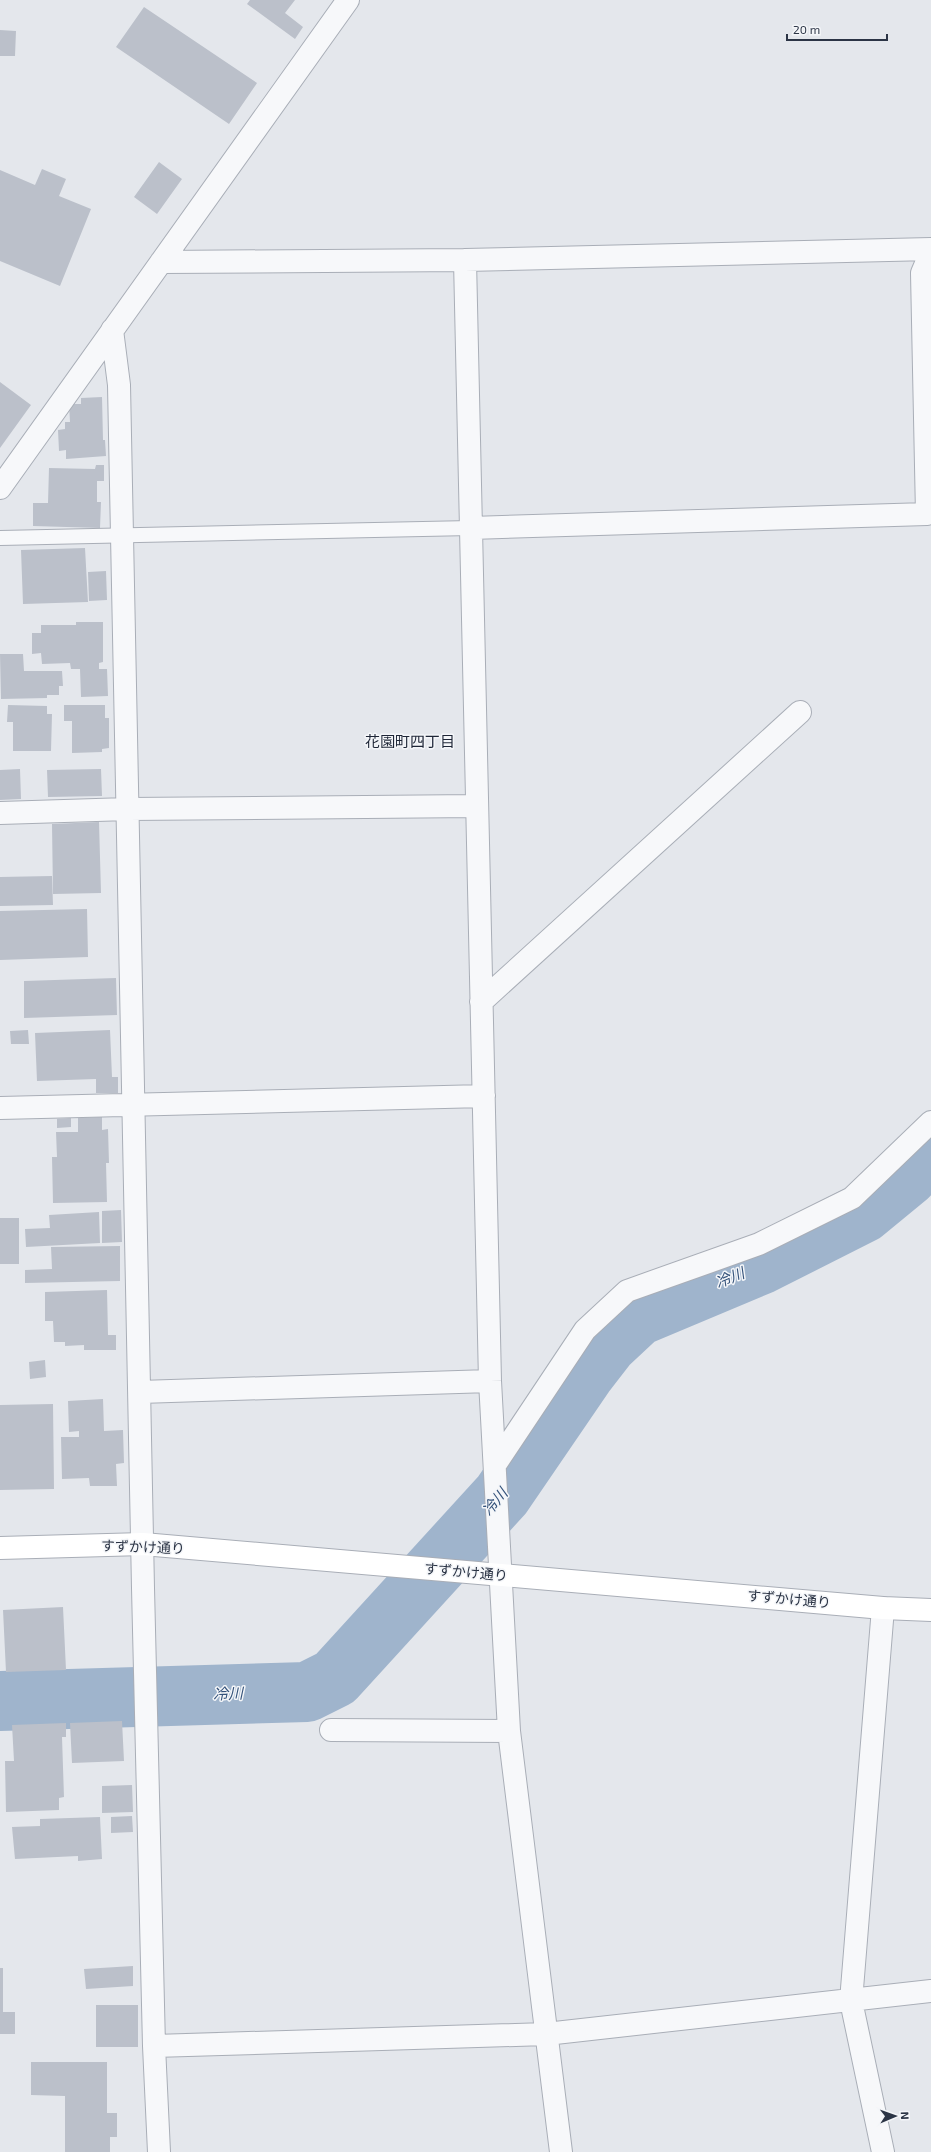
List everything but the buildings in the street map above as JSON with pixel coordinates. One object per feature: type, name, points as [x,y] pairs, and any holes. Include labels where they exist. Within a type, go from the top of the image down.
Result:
[{"type":"street","points":[[0,488],[348,0]]},
{"type":"street","points":[[160,262],[465,260],[931,249]]},
{"type":"street","points":[[471,528],[927,514],[922,273],[931,252]]},
{"type":"street","points":[[465,260],[490,1380],[509,1731],[561,2152]]},
{"type":"street","points":[[112,330],[119,385],[154,2046],[159,2152]]},
{"type":"street","points":[[481,1002],[800,712]]},
{"type":"street","points":[[0,813],[128,809],[476,806]]},
{"type":"street","points":[[0,1108],[484,1096]]},
{"type":"street","points":[[495,1465],[585,1330],[627,1291],[759,1244],[852,1198],[931,1122]]},
{"type":"street","points":[[140,1392],[490,1380]]},
{"type":"street","name":"すずかけ通り","points":[[0,1548],[143,1544],[882,1608],[931,1610]]},
{"type":"street","points":[[882,1608],[851,2001],[882,2152]]},
{"type":"street","points":[[331,1730],[509,1731]]},
{"type":"street","points":[[154,2046],[546,2034],[931,1991]]},
{"type":"lane","points":[[0,538],[471,528]]},
{"type":"waterway","name":"冷川","points":[[0,1701],[307,1692],[335,1678],[502,1495],[584,1375],[608,1344],[638,1316],[762,1264],[863,1213],[908,1176],[931,1151]]},
{"type":"district","name":"花園町四丁目","points":[[410,742]]}]
